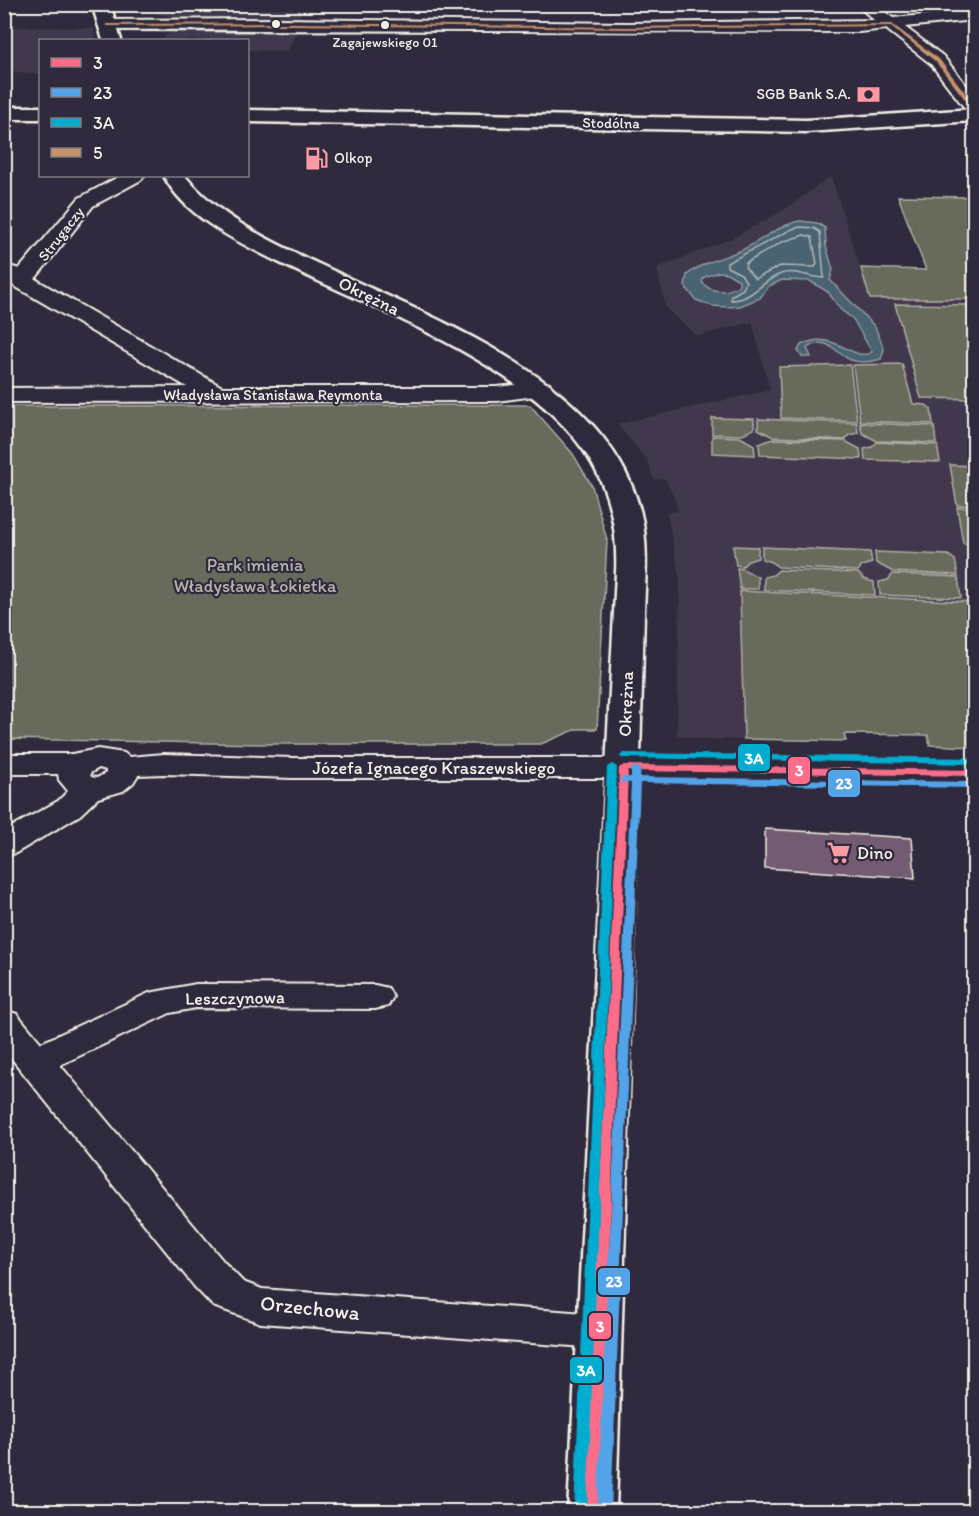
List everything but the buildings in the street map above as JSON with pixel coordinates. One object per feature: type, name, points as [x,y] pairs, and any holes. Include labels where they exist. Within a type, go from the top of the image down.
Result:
[{"type":"street","points":[[101,4],[110,33],[626,21],[892,25],[975,15]]},
{"type":"street","points":[[428,4],[429,25]]},
{"type":"street","points":[[864,4],[937,60],[975,107]]},
{"type":"street","points":[[913,8],[945,4]]},
{"type":"street","points":[[969,4],[975,8]]},
{"type":"street","points":[[4,112],[39,113]]},
{"type":"street","name":"Stodólna","points":[[249,116],[806,126],[975,115]]},
{"type":"street","name":"Strugaczy","points":[[13,275],[33,268],[86,202],[132,177]]},
{"type":"street","name":"Okrężna","points":[[175,177],[187,194],[205,210],[239,233],[460,341],[541,389],[591,441],[609,468],[627,514],[631,560],[624,768],[592,1512]]},
{"type":"street","points":[[13,275],[218,395]]},
{"type":"street","name":"Władysława Stanisława Reymonta","points":[[4,395],[515,393],[541,389]]},
{"type":"street","name":"Józefa Ignacego Kraszewskiego","points":[[4,764],[72,765],[98,775]]},
{"type":"street","name":"Józefa Ignacego Kraszewskiego","points":[[4,775],[98,775],[154,778],[243,767],[624,768]]},
{"type":"street","points":[[624,768],[975,773]]},
{"type":"street","points":[[4,846],[69,808],[98,775]]},
{"type":"street","name":"Leszczynowa","points":[[36,1061],[162,1002],[196,996],[375,997]]},
{"type":"street","name":"Orzechowa","points":[[4,1023],[228,1294],[261,1306],[599,1331]]},
{"type":"shaded area","points":[[154,4],[304,5],[299,18],[173,17],[156,13]]},
{"type":"shaded area","points":[[5,27],[93,28],[96,39],[39,39],[39,75],[5,70]]},
{"type":"shaded area","points":[[179,30],[297,31],[287,51],[249,50],[249,39],[165,39],[164,36]]},
{"type":"shaded area","points":[[831,176],[870,299],[974,299],[974,744],[930,745],[928,735],[844,734],[846,741],[701,739],[677,735],[680,580],[667,513],[679,511],[666,479],[654,479],[647,460],[617,424],[770,390],[752,322],[697,336],[666,308],[657,268],[730,239],[784,210]]},
{"type":"green space","points":[[898,196],[974,197],[974,299],[870,299],[861,268],[926,270]]},
{"type":"green space","points":[[895,304],[974,305],[974,399],[921,398]]},
{"type":"green space","points":[[902,364],[913,404],[926,405],[931,409],[933,424],[860,421],[853,365]]},
{"type":"green space","points":[[850,365],[857,421],[781,418],[779,367]]},
{"type":"green space","name":"Park imienia Władysława Łokietka","points":[[530,405],[573,454],[592,486],[607,540],[597,729],[577,729],[541,744],[261,744],[5,739],[5,406]]},
{"type":"green space","points":[[712,418],[754,419],[754,429],[740,435],[712,434]]},
{"type":"green space","points":[[758,419],[857,423],[858,433],[849,435],[845,440],[773,437],[758,429]]},
{"type":"green space","points":[[860,423],[934,426],[936,443],[877,441],[862,433]]},
{"type":"green space","points":[[712,436],[740,437],[754,445],[755,455],[712,453]]},
{"type":"green space","points":[[773,439],[845,441],[860,449],[861,459],[760,455],[759,444]]},
{"type":"green space","points":[[877,442],[937,445],[940,462],[865,460],[864,449],[872,447]]},
{"type":"green space","points":[[950,465],[974,466],[974,506],[957,505]]},
{"type":"green space","points":[[957,507],[974,508],[974,549],[963,543]]},
{"type":"green space","points":[[733,546],[758,547],[758,558],[748,561],[743,566],[736,565]]},
{"type":"green space","points":[[762,547],[870,552],[872,563],[862,566],[858,571],[778,567],[762,559]]},
{"type":"green space","points":[[875,552],[948,555],[955,560],[958,575],[893,572],[876,563]]},
{"type":"green space","points":[[737,568],[758,577],[758,589],[740,589]]},
{"type":"green space","points":[[779,570],[858,573],[864,579],[874,582],[875,595],[764,590],[764,577],[773,575]]},
{"type":"green space","points":[[893,574],[958,577],[961,598],[880,595],[879,582],[888,580]]},
{"type":"green space","points":[[740,591],[974,602],[974,747],[930,745],[928,735],[844,734],[846,741],[744,739]]},
{"type":"water","points":[[800,221],[817,223],[825,228],[826,246],[833,270],[830,280],[875,327],[884,349],[881,359],[866,362],[851,360],[831,346],[820,343],[807,348],[811,357],[802,357],[798,351],[801,345],[813,341],[834,343],[858,354],[872,352],[853,319],[841,310],[828,292],[810,281],[782,280],[769,286],[760,298],[740,306],[728,307],[713,306],[696,300],[685,286],[687,275],[706,263],[742,250]],"holes":[[[718,272],[727,273],[739,280],[739,285],[730,290],[710,289],[702,282],[704,277]]]},
{"type":"transit line","name":"5","points":[[107,25],[293,24],[627,28],[892,25]]},
{"type":"transit line","name":"5","points":[[892,25],[937,60],[974,107]]},
{"type":"transit line","name":"3A","points":[[624,756],[974,761]]},
{"type":"transit line","name":"3A","points":[[580,1511],[612,767]]},
{"type":"transit line","name":"3","points":[[624,768],[974,773]]},
{"type":"transit line","name":"3","points":[[592,1512],[624,768]]},
{"type":"transit line","name":"23","points":[[604,1512],[636,769]]},
{"type":"transit line","name":"23","points":[[624,780],[974,785]]},
{"type":"place","name":"Zagajewskiego 01","points":[[385,25]]},
{"type":"place","name":"SGB Bank S.A.","points":[[869,94]]},
{"type":"place","name":"Olkop","points":[[316,158]]},
{"type":"place","name":"Dino","points":[[839,853]]}]
